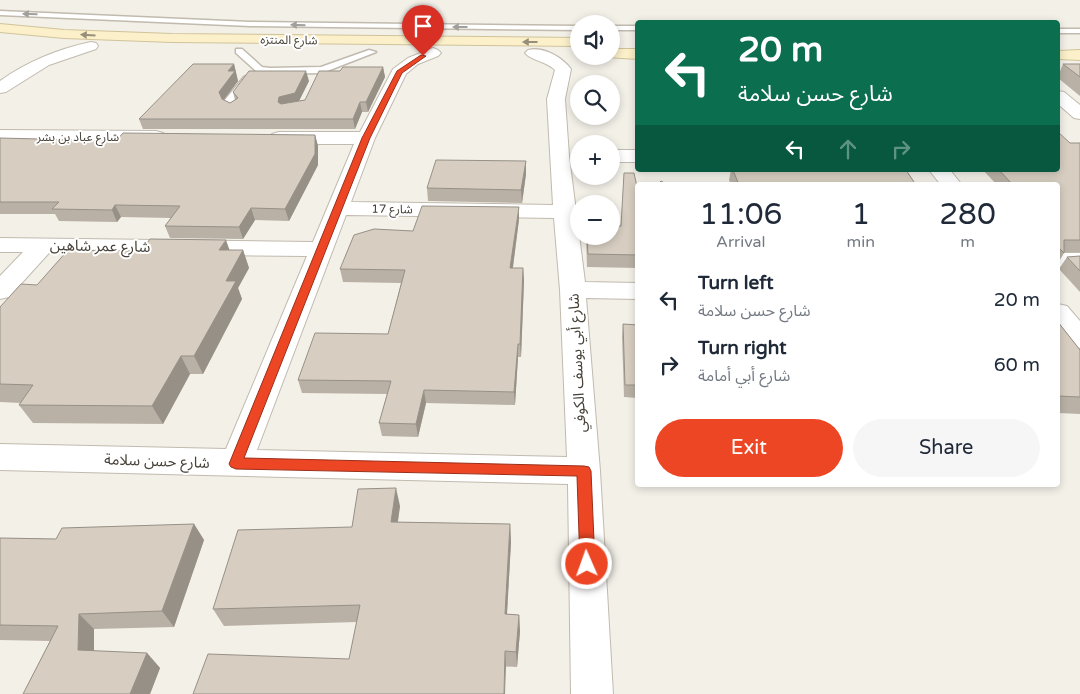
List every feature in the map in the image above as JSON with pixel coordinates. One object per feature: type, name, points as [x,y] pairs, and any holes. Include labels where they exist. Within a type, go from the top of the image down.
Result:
[{"type":"main road","points":[[250,24],[251,28],[286,40]]},
{"type":"main road","name":"شارع المنتزه","points":[[0,30],[172,38],[570,42]]},
{"type":"main road","name":"شارع المنتزه","points":[[0,42],[239,51],[533,54],[570,64]]},
{"type":"main road","points":[[620,42],[635,43]]},
{"type":"main road","points":[[1060,45],[1080,45]]},
{"type":"main road","points":[[620,54],[635,54]]},
{"type":"main road","points":[[1060,55],[1080,55]]},
{"type":"street","points":[[0,88],[48,58],[91,46]]},
{"type":"street","points":[[236,464],[366,138],[399,72],[413,61],[433,53]]},
{"type":"street","points":[[533,54],[554,60],[564,69],[570,65]]},
{"type":"street","name":"شارع أبي يوسف الكوفي","points":[[570,65],[559,82],[556,99],[569,156],[565,212],[573,290],[584,471],[592,694]]},
{"type":"street","points":[[1060,98],[1080,114]]},
{"type":"street","name":"شارع عباد بن بشر","points":[[0,136],[178,137]]},
{"type":"street","points":[[257,138],[366,138]]},
{"type":"street","points":[[620,156],[635,156]]},
{"type":"street","points":[[941,172],[949,182]]},
{"type":"street","name":"شارع 17","points":[[338,208],[565,212]]},
{"type":"street","name":"شارع عمر شاهين","points":[[0,245],[321,249]]},
{"type":"street","points":[[0,291],[42,246]]},
{"type":"street","points":[[1060,260],[1080,260]]},
{"type":"street","points":[[573,290],[635,291]]},
{"type":"street","points":[[1060,314],[1080,339]]},
{"type":"street","name":"شارع حسن سلامة","points":[[0,457],[584,471]]},
{"type":"lane","points":[[0,13],[250,24],[570,28]]},
{"type":"lane","points":[[620,28],[635,28]]},
{"type":"lane","points":[[1060,31],[1080,31]]},
{"type":"lane","points":[[239,51],[247,56],[256,67],[270,71],[313,71],[372,52]]},
{"type":"lane","points":[[234,108],[229,105],[229,101],[256,67]]},
{"type":"lane","points":[[316,78],[327,68]]},
{"type":"building","points":[[193,64],[234,64],[228,71],[235,71],[219,92],[222,99],[230,103],[238,98],[233,92],[249,71],[306,71],[295,93],[279,97],[278,102],[281,104],[305,100],[319,71],[340,71],[343,67],[383,67],[366,102],[360,102],[353,119],[139,119]]},
{"type":"building","points":[[1063,64],[1080,64],[1080,77]]},
{"type":"building","points":[[123,133],[315,135],[315,154],[285,209],[251,208],[239,227],[165,226],[180,206],[115,205],[112,210],[52,209],[59,202],[0,202],[0,138],[116,141]]},
{"type":"building","points":[[1060,134],[1070,143],[1080,143],[1080,240],[1064,240],[1064,253],[1060,249],[1060,182],[1010,182],[1001,172],[1060,172]]},
{"type":"building","points":[[436,160],[526,161],[521,190],[427,188]]},
{"type":"building","points":[[734,172],[907,172],[914,182],[738,182]]},
{"type":"building","points":[[624,173],[634,173],[636,182],[635,255],[588,254],[588,245],[620,245]]},
{"type":"building","points":[[422,206],[519,207],[510,268],[523,268],[520,344],[518,344],[514,392],[424,390],[416,424],[379,423],[391,381],[298,380],[315,333],[388,334],[405,270],[340,269],[354,235],[374,229],[413,231]]},
{"type":"building","points":[[150,239],[226,240],[219,250],[243,250],[226,281],[236,281],[194,356],[181,356],[152,406],[19,405],[33,385],[0,384],[0,307],[21,284],[37,285],[68,250],[141,251]]},
{"type":"building","points":[[1080,256],[1080,271],[1067,257]]},
{"type":"building","points":[[623,324],[635,325],[635,385],[625,385]]},
{"type":"building","points":[[1060,325],[1080,350],[1080,397],[1060,396]]},
{"type":"building","points":[[396,488],[391,522],[510,524],[505,614],[519,615],[516,652],[505,651],[504,694],[193,694],[208,654],[349,659],[360,605],[213,609],[238,530],[352,527],[358,489]]},
{"type":"building","points":[[194,524],[162,611],[79,614],[78,650],[147,653],[130,694],[23,694],[58,626],[0,625],[0,538],[56,539],[62,528]]},
{"type":"route","points":[[423,56],[399,72],[366,138],[236,464],[584,471],[587,564]]}]
